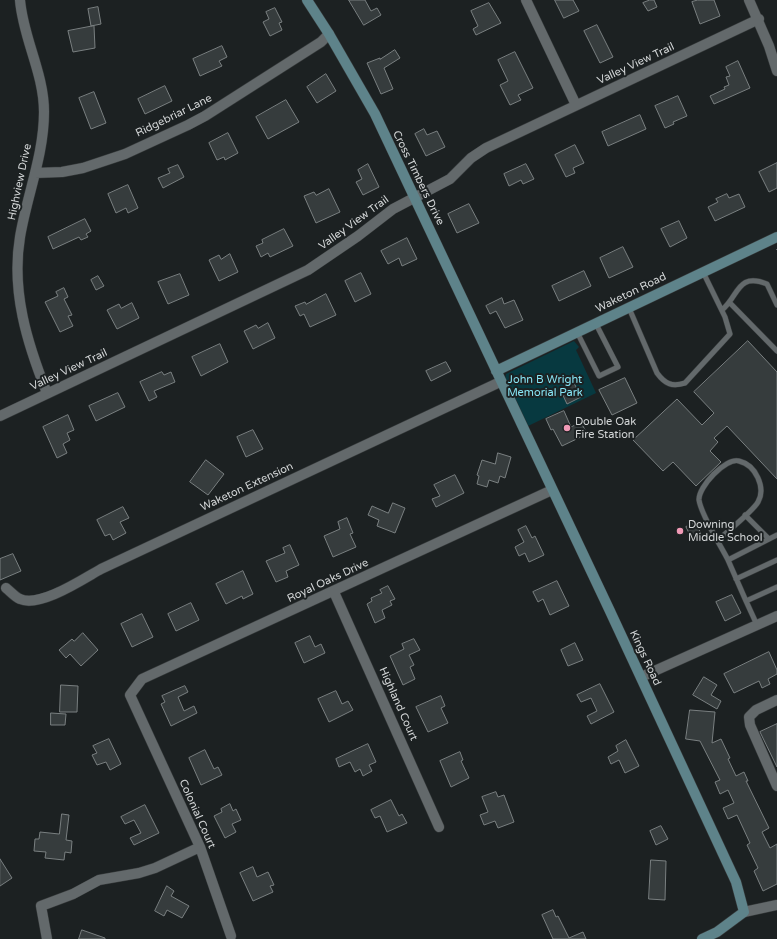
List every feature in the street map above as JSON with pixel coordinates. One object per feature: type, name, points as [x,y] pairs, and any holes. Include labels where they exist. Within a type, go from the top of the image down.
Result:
[{"type":"street","name":"Highview Drive","points":[[20,0],[21,14],[42,87],[44,112],[35,173],[20,237],[19,269],[22,318],[26,335],[47,393]]},
{"type":"street","name":"Cross Timbers Drive","points":[[307,0],[329,34],[375,114],[496,371]]},
{"type":"street","points":[[526,0],[576,105]]},
{"type":"street","points":[[749,0],[759,19],[777,71]]},
{"type":"street","name":"Valley View Trail","points":[[0,416],[208,319],[308,270],[353,240],[393,208],[450,179],[471,158],[486,148],[759,19]]},
{"type":"street","name":"Ridgebriar Lane","points":[[35,173],[62,172],[83,168],[125,154],[188,125],[232,100],[321,42],[329,34]]},
{"type":"street","name":"Waketon Road","points":[[496,371],[777,237]]},
{"type":"street","name":"Kings Road","points":[[496,371],[736,882],[744,912]]},
{"type":"street","name":"Waketon Extension","points":[[6,588],[20,599],[28,601],[42,600],[101,569],[500,382]]},
{"type":"street","name":"Royal Oaks Drive","points":[[134,705],[130,695],[142,679],[334,592],[552,490]]},
{"type":"street","name":"Highland Court","points":[[334,592],[440,827]]},
{"type":"street","points":[[641,677],[777,616]]},
{"type":"street","points":[[777,700],[756,710],[749,717],[750,725],[777,786]]},
{"type":"street","name":"Colonial Court","points":[[134,705],[200,847],[231,936]]},
{"type":"street","points":[[47,939],[41,906],[73,894],[99,880],[139,873],[155,868],[200,847]]},
{"type":"street","points":[[702,939],[717,932],[744,912],[777,905]]},
{"type":"lane","points":[[629,308],[657,373],[662,381],[677,386],[685,383],[730,334],[729,326],[703,272]]},
{"type":"lane","points":[[722,310],[730,303],[734,294],[740,287],[747,282],[756,280],[766,284],[777,305]]},
{"type":"lane","points":[[730,303],[777,351]]},
{"type":"lane","points":[[577,332],[599,376],[618,367],[596,324]]},
{"type":"lane","points":[[718,540],[758,503],[762,490],[758,476],[740,461],[731,461],[709,479],[701,489],[699,498],[701,506],[718,540],[728,560],[757,625]]},
{"type":"lane","points":[[744,515],[769,539]]},
{"type":"lane","points":[[728,560],[777,535]]},
{"type":"lane","points":[[736,579],[777,560]]},
{"type":"lane","points":[[746,601],[777,587]]},
{"type":"green space","name":"John B Wright Memorial Park","points":[[574,341],[579,347],[576,350],[596,393],[526,427],[505,379],[506,374]]},
{"type":"building","points":[[349,0],[365,0],[371,11],[377,8],[381,15],[364,25]]},
{"type":"building","points":[[555,0],[573,0],[579,11],[564,18]]},
{"type":"building","points":[[654,0],[657,7],[648,11],[643,3]]},
{"type":"building","points":[[698,0],[714,0],[720,16],[700,24],[692,2]]},
{"type":"building","points":[[489,3],[501,23],[476,35],[473,29],[478,26],[471,11]]},
{"type":"building","points":[[98,7],[101,24],[91,26],[88,9]]},
{"type":"building","points":[[275,8],[282,22],[279,23],[282,30],[270,36],[263,22],[269,19],[266,12]]},
{"type":"building","points":[[597,25],[613,57],[600,63],[584,31]]},
{"type":"building","points":[[94,26],[95,48],[73,52],[68,31]]},
{"type":"building","points":[[222,46],[227,57],[219,61],[222,66],[200,76],[193,59]]},
{"type":"building","points":[[395,50],[400,58],[384,68],[393,89],[381,94],[367,63],[380,59]]},
{"type":"building","points":[[515,52],[533,88],[518,95],[521,100],[510,105],[500,85],[508,81],[498,60]]},
{"type":"building","points":[[738,61],[750,88],[714,104],[710,96],[725,89],[724,87],[729,85],[726,77],[730,76],[726,67]]},
{"type":"building","points":[[326,74],[336,91],[317,103],[307,87]]},
{"type":"building","points":[[165,86],[172,101],[145,114],[138,99]]},
{"type":"building","points":[[94,92],[106,123],[91,129],[79,98]]},
{"type":"building","points":[[678,96],[687,116],[673,122],[674,124],[665,128],[655,106]]},
{"type":"building","points":[[286,100],[299,122],[268,139],[256,117]]},
{"type":"building","points":[[640,115],[646,129],[608,146],[602,132]]},
{"type":"building","points":[[424,129],[427,135],[437,131],[445,147],[426,156],[415,134]]},
{"type":"building","points":[[228,133],[238,153],[225,160],[224,157],[217,160],[209,143]]},
{"type":"building","points":[[575,145],[584,163],[573,168],[575,173],[566,177],[555,155]]},
{"type":"building","points":[[777,163],[777,188],[769,192],[759,172]]},
{"type":"building","points":[[368,164],[379,187],[363,195],[356,182],[362,179],[358,170]]},
{"type":"building","points":[[526,164],[534,179],[523,184],[521,180],[509,186],[504,174]]},
{"type":"building","points":[[178,165],[184,177],[163,188],[158,178],[170,173],[168,169]]},
{"type":"building","points":[[128,185],[138,208],[128,213],[126,208],[116,213],[108,194]]},
{"type":"building","points":[[329,189],[340,212],[316,223],[304,196],[314,192],[316,195]]},
{"type":"building","points":[[727,194],[729,198],[739,194],[745,207],[715,221],[708,207],[718,202],[716,199]]},
{"type":"building","points":[[469,204],[479,223],[457,233],[448,214]]},
{"type":"building","points":[[85,219],[91,231],[86,234],[88,237],[81,240],[79,237],[53,249],[48,237]]},
{"type":"building","points":[[679,221],[687,238],[670,247],[661,229]]},
{"type":"building","points":[[284,229],[293,246],[270,257],[268,253],[261,257],[256,246],[263,243],[262,240]]},
{"type":"building","points":[[407,238],[417,259],[402,266],[399,258],[388,264],[381,251]]},
{"type":"building","points":[[623,247],[633,267],[609,278],[600,258]]},
{"type":"building","points":[[230,254],[238,272],[219,281],[209,260],[219,255],[221,259]]},
{"type":"building","points":[[584,271],[591,286],[559,301],[552,286]]},
{"type":"building","points":[[361,273],[371,294],[355,302],[345,281]]},
{"type":"building","points":[[180,274],[189,295],[168,304],[158,282]]},
{"type":"building","points":[[98,276],[104,286],[96,290],[91,280]]},
{"type":"building","points":[[64,288],[68,297],[64,299],[72,315],[68,316],[73,326],[60,332],[45,302],[58,296],[56,292]]},
{"type":"building","points":[[326,294],[336,315],[310,327],[304,314],[300,316],[295,306],[305,302],[306,304]]},
{"type":"building","points":[[502,298],[504,304],[514,300],[523,320],[505,328],[496,311],[490,314],[486,306]]},
{"type":"building","points":[[132,303],[139,318],[117,329],[107,310],[119,304],[121,308]]},
{"type":"building","points":[[268,323],[275,338],[253,349],[244,331],[256,325],[258,328]]},
{"type":"building","name":"Downing Middle School","points":[[748,341],[777,372],[777,479],[727,426],[714,438],[718,442],[710,451],[721,462],[696,486],[673,462],[663,471],[633,440],[677,399],[702,425],[714,413],[694,392]]},
{"type":"building","points":[[220,344],[228,362],[201,376],[192,357]]},
{"type":"building","points":[[446,362],[451,371],[431,381],[426,371]]},
{"type":"building","points":[[162,372],[164,375],[171,372],[175,382],[154,391],[157,397],[149,401],[140,382]]},
{"type":"building","points":[[625,378],[637,403],[612,415],[599,390]]},
{"type":"building","points":[[574,383],[581,397],[567,404],[560,389]]},
{"type":"building","points":[[118,393],[125,407],[96,421],[89,406]]},
{"type":"building","name":"Double Oak Fire Station","points":[[564,411],[571,427],[581,422],[587,434],[562,446],[553,429],[551,430],[546,419]]},
{"type":"building","points":[[68,415],[74,430],[67,433],[70,440],[63,444],[67,453],[57,458],[43,427]]},
{"type":"building","points":[[253,430],[263,449],[246,457],[237,437]]},
{"type":"building","points":[[498,453],[511,457],[505,478],[500,476],[498,483],[489,480],[487,487],[477,484],[479,476],[477,475],[482,460],[495,464]]},
{"type":"building","points":[[206,460],[224,474],[208,495],[190,482]]},
{"type":"building","points":[[455,475],[464,493],[436,507],[432,499],[440,496],[434,485]]},
{"type":"building","points":[[393,503],[405,508],[395,533],[377,526],[379,520],[368,515],[372,506],[388,513]]},
{"type":"building","points":[[123,507],[129,518],[120,522],[126,533],[113,540],[110,534],[105,536],[97,520]]},
{"type":"building","points":[[347,518],[353,533],[350,534],[356,547],[333,557],[324,536],[340,529],[338,522]]},
{"type":"building","points":[[696,522],[701,534],[692,539],[686,527]]},
{"type":"building","points":[[526,526],[532,538],[535,536],[544,555],[529,562],[525,553],[519,556],[515,547],[524,542],[518,530]]},
{"type":"building","points":[[290,545],[299,565],[286,571],[288,577],[276,582],[266,561],[285,553],[283,548]]},
{"type":"building","points":[[13,554],[21,571],[0,580],[0,559]]},
{"type":"building","points":[[243,571],[253,594],[243,599],[242,596],[226,604],[216,584]]},
{"type":"building","points":[[557,581],[569,606],[550,615],[543,599],[538,602],[533,592]]},
{"type":"building","points":[[388,586],[395,599],[390,601],[392,605],[382,610],[385,618],[375,623],[367,604],[372,601],[371,598],[382,593],[380,590]]},
{"type":"building","points":[[732,595],[741,613],[725,621],[716,602]]},
{"type":"building","points":[[191,603],[199,620],[176,631],[168,614]]},
{"type":"building","points":[[142,614],[153,637],[132,647],[121,624]]},
{"type":"building","points":[[83,633],[98,650],[81,666],[70,654],[66,658],[59,650],[72,639],[74,641]]},
{"type":"building","points":[[310,636],[315,647],[321,644],[325,653],[304,663],[295,643]]},
{"type":"building","points":[[414,639],[420,650],[409,655],[414,665],[410,667],[415,679],[403,685],[390,656],[404,649],[402,644]]},
{"type":"building","points":[[575,643],[583,660],[568,666],[561,650]]},
{"type":"building","points":[[769,652],[777,670],[777,674],[768,679],[770,684],[762,688],[759,681],[734,693],[724,674]]},
{"type":"building","points":[[704,677],[717,685],[711,695],[721,701],[717,709],[693,695]]},
{"type":"building","points":[[600,684],[614,712],[591,724],[587,716],[597,711],[591,698],[581,702],[577,695]]},
{"type":"building","points":[[61,685],[78,686],[77,712],[60,712]]},
{"type":"building","points":[[185,686],[188,692],[178,697],[184,711],[194,706],[197,713],[171,726],[161,704],[165,702],[162,696]]},
{"type":"building","points":[[336,691],[342,704],[348,701],[353,710],[329,722],[318,699]]},
{"type":"building","points":[[441,696],[445,706],[441,708],[448,723],[428,732],[416,707]]},
{"type":"building","points":[[690,710],[715,712],[712,743],[721,739],[730,758],[728,759],[736,776],[744,772],[748,781],[746,781],[769,828],[762,832],[770,848],[777,844],[777,884],[763,891],[754,871],[758,868],[747,845],[750,843],[737,815],[728,819],[723,808],[734,803],[728,790],[720,794],[715,782],[720,780],[700,741],[686,739]]},
{"type":"building","points":[[51,713],[66,714],[65,725],[51,725]]},
{"type":"building","points":[[777,724],[777,767],[760,732]]},
{"type":"building","points":[[109,739],[121,764],[110,770],[106,762],[97,765],[92,755],[97,753],[93,746]]},
{"type":"building","points":[[626,740],[639,766],[625,773],[619,760],[611,764],[608,757],[618,751],[616,746]]},
{"type":"building","points":[[368,744],[376,762],[369,765],[372,771],[363,776],[360,769],[355,772],[350,762],[339,767],[336,759]]},
{"type":"building","points":[[205,750],[214,769],[218,767],[222,775],[201,785],[189,758]]},
{"type":"building","points":[[460,752],[463,760],[461,761],[469,778],[451,787],[440,761]]},
{"type":"building","points":[[496,792],[498,797],[504,795],[514,822],[498,828],[495,821],[484,825],[480,815],[488,812],[482,797]]},
{"type":"building","points":[[391,800],[399,816],[402,814],[407,823],[387,832],[380,816],[375,818],[371,810]]},
{"type":"building","points":[[230,804],[233,811],[236,809],[241,820],[232,824],[236,832],[225,838],[214,816],[222,812],[221,809]]},
{"type":"building","points":[[145,805],[159,833],[134,845],[130,838],[141,833],[134,820],[125,824],[121,817]]},
{"type":"building","points":[[62,814],[69,815],[66,840],[72,841],[71,853],[65,852],[64,860],[45,858],[46,852],[34,851],[35,839],[39,839],[40,832],[59,834]]},
{"type":"building","points":[[661,826],[668,839],[656,845],[650,831]]},
{"type":"building","points":[[0,859],[12,878],[0,886]]},
{"type":"building","points":[[651,860],[666,861],[665,900],[649,899]]},
{"type":"building","points":[[253,867],[257,877],[268,872],[274,885],[270,886],[273,892],[253,901],[240,873]]},
{"type":"building","points":[[167,886],[174,891],[171,896],[189,906],[182,918],[167,910],[164,916],[155,911]]},
{"type":"building","points":[[553,910],[556,917],[558,916],[569,938],[583,932],[586,939],[553,939],[542,915]]},
{"type":"building","points":[[82,930],[105,938],[105,939],[79,939]]},
{"type":"place","name":"Double Oak Fire Station","points":[[567,428]]},
{"type":"place","name":"Downing Middle School","points":[[680,531]]}]
